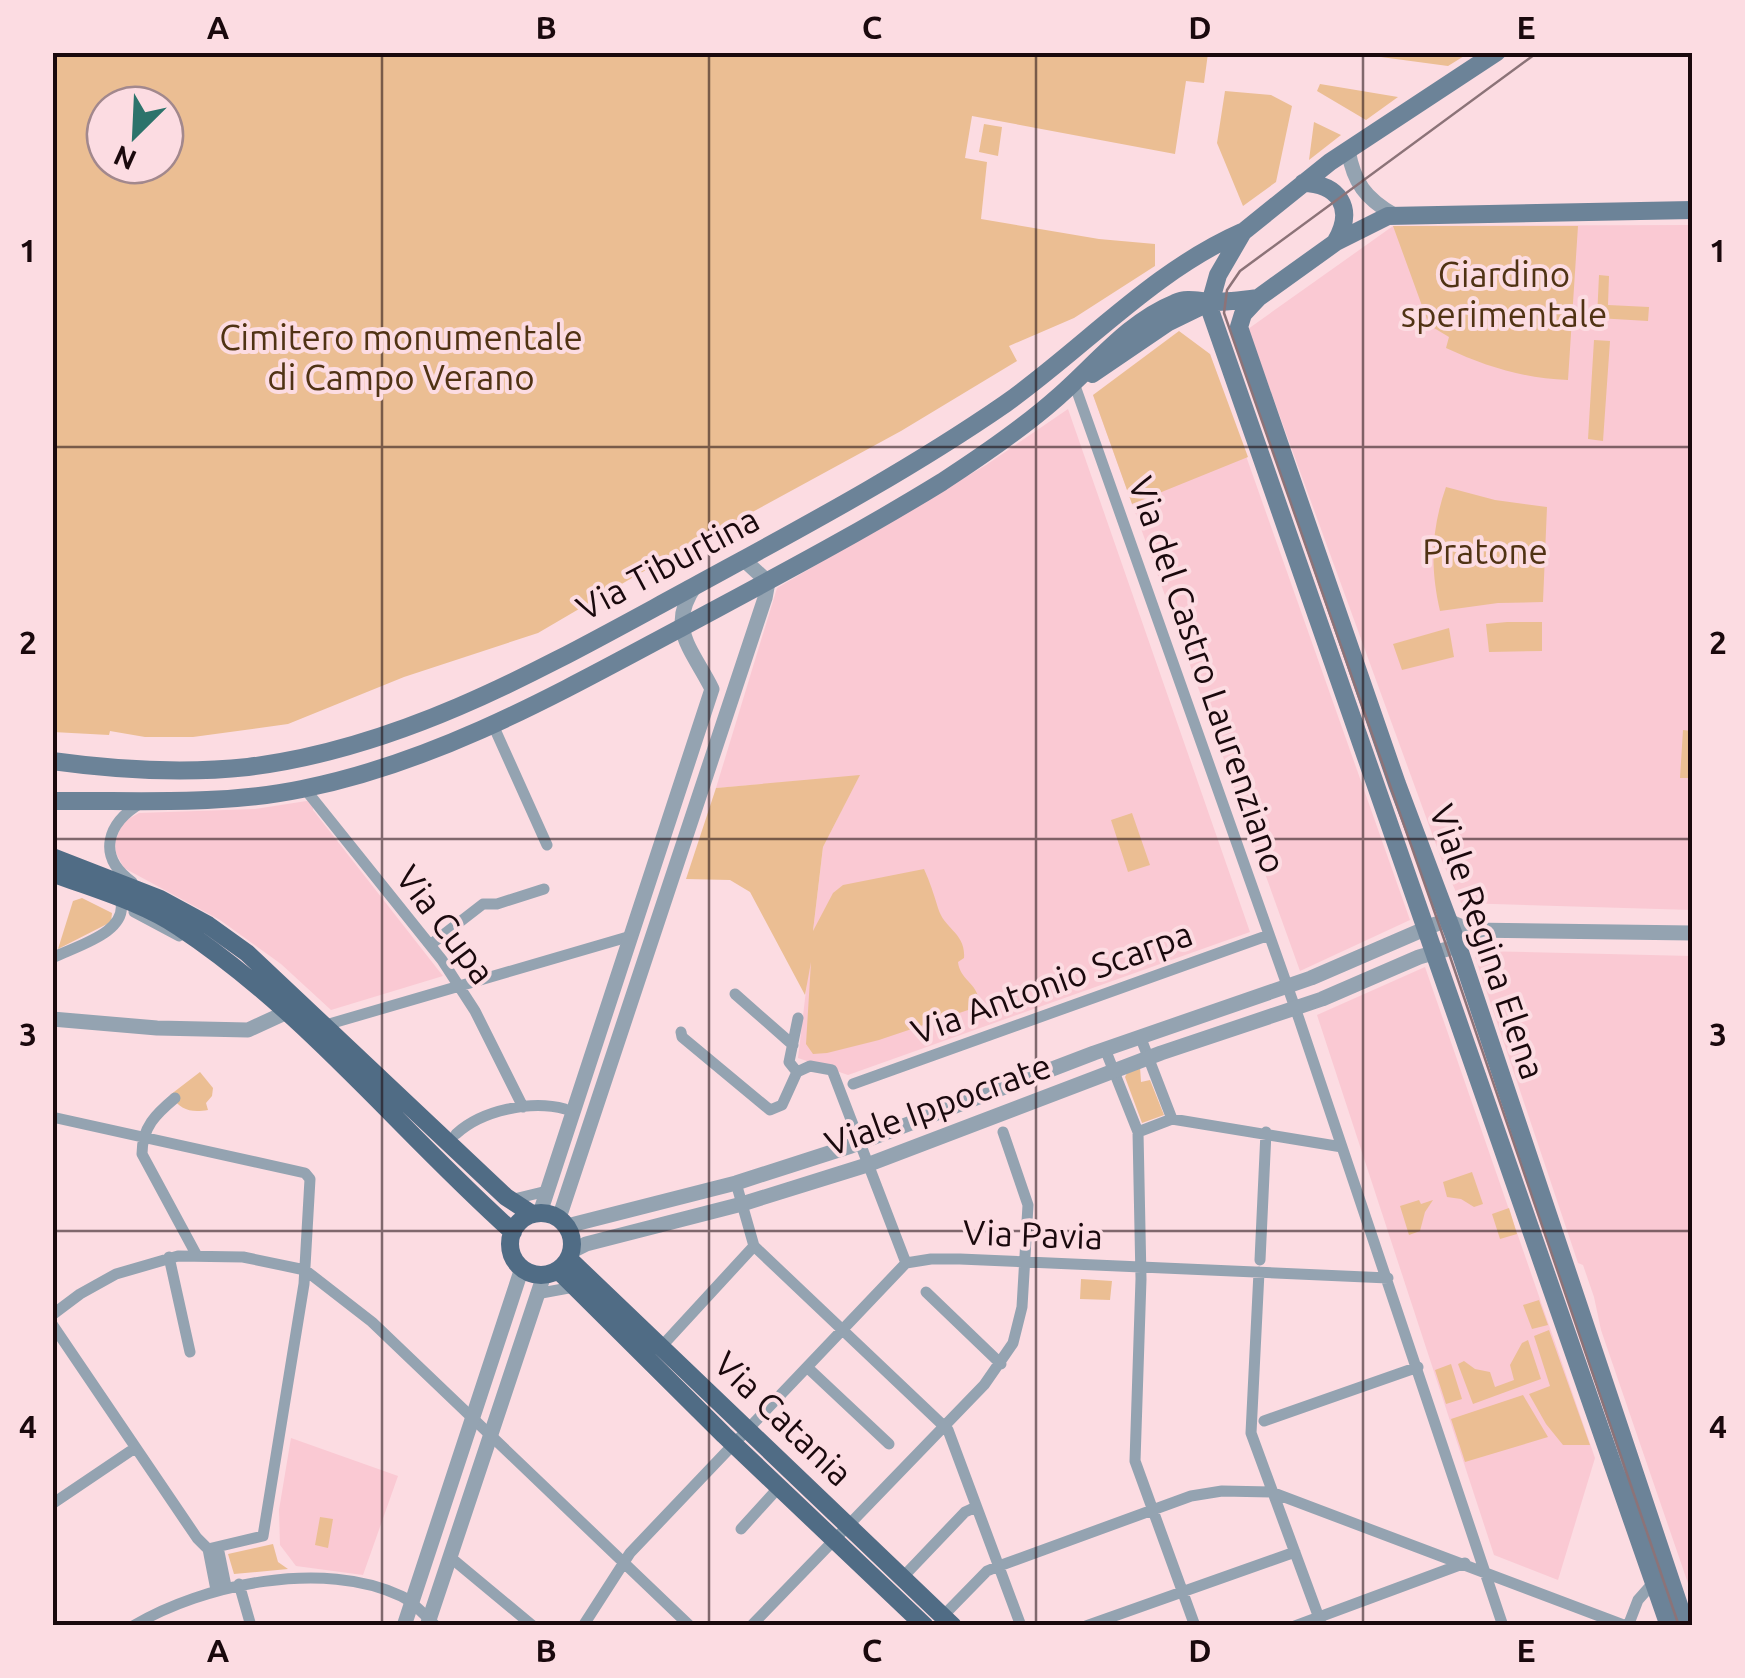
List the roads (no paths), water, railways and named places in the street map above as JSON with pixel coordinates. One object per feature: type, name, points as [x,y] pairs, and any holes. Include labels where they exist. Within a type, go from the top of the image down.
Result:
[{"type":"main road","points":[[1209,302],[1218,275],[1243,232],[1348,150],[1498,52]]},
{"type":"main road","points":[[1303,182],[1325,185],[1340,199],[1344,223],[1336,242]]},
{"type":"main road","points":[[1258,298],[1336,242],[1374,220],[1394,214],[1692,210]]},
{"type":"main road","name":"Via Tiburtina","points":[[52,762],[139,770],[266,764],[332,751],[396,732],[477,700],[874,488],[1009,401],[1195,256],[1243,232]]},
{"type":"main road","name":"Via Tiburtina","points":[[52,801],[211,800],[305,788],[394,764],[493,726],[768,582],[941,482],[1026,425],[1110,347],[1170,305],[1188,300],[1258,298]]},
{"type":"main road","name":"Viale Regina Elena","points":[[1258,298],[1239,326],[1397,784],[1448,921],[1463,938],[1662,1582]]},
{"type":"main road","name":"Viale Regina Elena","points":[[1209,302],[1221,346],[1426,927],[1662,1582]]},
{"type":"main road","points":[[52,857],[160,899],[194,928]]},
{"type":"main road","points":[[52,873],[194,928],[252,956],[317,1027],[510,1200],[563,1222],[572,1238],[566,1260],[522,1268],[511,1252],[512,1232],[519,1222],[536,1213]]},
{"type":"main road","points":[[317,1027],[512,1232]]},
{"type":"main road","name":"Via Catania","points":[[566,1260],[582,1284],[735,1445],[780,1486],[902,1578],[948,1621]]},
{"type":"main road","name":"Via Catania","points":[[582,1284],[661,1347],[748,1431],[925,1626]]},
{"type":"main road","points":[[1662,1582],[1668,1626]]},
{"type":"main road","points":[[1662,1582],[1687,1626]]},
{"type":"street","points":[[1348,150],[1359,188],[1394,214]]},
{"type":"street","name":"Via del Castro Laurenziano","points":[[1074,384],[1270,934],[1504,1626]]},
{"type":"street","points":[[563,1222],[768,582],[744,560]]},
{"type":"street","points":[[696,586],[681,611],[681,628],[712,689],[720,696],[734,695]]},
{"type":"street","points":[[536,1213],[547,1192],[712,689]]},
{"type":"street","points":[[493,726],[546,845]]},
{"type":"street","name":"Via Cupa","points":[[305,788],[460,986],[523,1107]]},
{"type":"street","points":[[145,800],[116,822],[111,852],[124,876],[160,899]]},
{"type":"street","points":[[648,887],[667,894]]},
{"type":"street","points":[[430,945],[483,904],[497,904],[544,889]]},
{"type":"street","points":[[52,958],[116,925],[122,915],[120,899]]},
{"type":"street","name":"Viale Ippocrate","points":[[563,1222],[736,1182],[859,1143],[1140,1036],[1286,986],[1448,921]]},
{"type":"street","name":"Viale Ippocrate","points":[[566,1260],[867,1165],[1149,1058],[1322,999],[1463,938],[1692,932]]},
{"type":"street","name":"Via Antonio Scarpa","points":[[853,1084],[1270,934]]},
{"type":"street","points":[[317,1027],[631,936]]},
{"type":"street","points":[[735,994],[793,1045]]},
{"type":"street","points":[[52,1019],[157,1028],[251,1030],[297,1008]]},
{"type":"street","points":[[797,1072],[789,1062],[798,1018]]},
{"type":"street","points":[[682,1032],[682,1037],[766,1108],[774,1110],[782,1105],[797,1072]]},
{"type":"street","points":[[1140,1036],[1172,1119]]},
{"type":"street","points":[[1105,1049],[1138,1132],[1141,1266],[1134,1454],[1150,1510],[1194,1626]]},
{"type":"street","points":[[583,1626],[624,1563],[906,1264],[836,1075],[819,1066],[797,1072]]},
{"type":"street","points":[[578,1097],[598,1104]]},
{"type":"street","points":[[175,1098],[153,1117],[142,1154],[196,1254]]},
{"type":"street","points":[[456,1134],[479,1119],[523,1107],[543,1104],[565,1109]]},
{"type":"street","points":[[52,1117],[306,1174],[310,1184],[305,1270],[263,1536],[213,1548]]},
{"type":"street","points":[[1138,1132],[1172,1119],[1342,1147]]},
{"type":"street","points":[[751,1626],[945,1425],[1001,1364],[1012,1343],[1020,1317],[1028,1205],[1003,1132]]},
{"type":"street","points":[[1266,1132],[1251,1433],[1321,1621]]},
{"type":"street","points":[[736,1182],[754,1246],[945,1425],[1021,1626]]},
{"type":"street","points":[[510,1200],[547,1192]]},
{"type":"street","points":[[661,1347],[754,1246]]},
{"type":"street","points":[[52,1315],[99,1282],[170,1257],[243,1256],[305,1270],[372,1322],[690,1626]]},
{"type":"street","points":[[170,1257],[190,1352]]},
{"type":"street","points":[[431,1623],[536,1294],[566,1260],[585,1257],[582,1284],[536,1294]]},
{"type":"street","name":"Via Pavia","points":[[906,1264],[931,1259],[1259,1266],[1388,1278]]},
{"type":"street","points":[[404,1626],[522,1268]]},
{"type":"street","points":[[926,1292],[1001,1364]]},
{"type":"street","points":[[52,1324],[135,1448],[213,1548],[227,1587],[250,1626]]},
{"type":"street","points":[[1264,1421],[1418,1367]]},
{"type":"street","points":[[808,1368],[889,1444]]},
{"type":"street","points":[[52,1504],[135,1448]]},
{"type":"street","points":[[741,1529],[780,1486]]},
{"type":"street","points":[[948,1621],[987,1572],[1150,1510],[1212,1491],[1271,1492],[1627,1626],[1635,1605],[1662,1582]]},
{"type":"street","points":[[902,1578],[965,1512],[976,1506]]},
{"type":"street","points":[[1086,1626],[1294,1552]]},
{"type":"street","points":[[450,1557],[533,1626]]},
{"type":"street","points":[[1296,1626],[1321,1621],[1465,1563]]},
{"type":"street","points":[[133,1626],[227,1587],[283,1579],[362,1584],[396,1594],[412,1603],[431,1623]]},
{"type":"tram line","points":[[1538,52],[1240,271],[1227,290],[1224,313],[1679,1626]]},
{"type":"park label","name":"Giardino sperimentale","points":[[1504,295]]},
{"type":"park label","name":"Cimitero monumentale di Campo Verano","points":[[401,358]]},
{"type":"park label","name":"Pratone","points":[[1485,552]]}]
